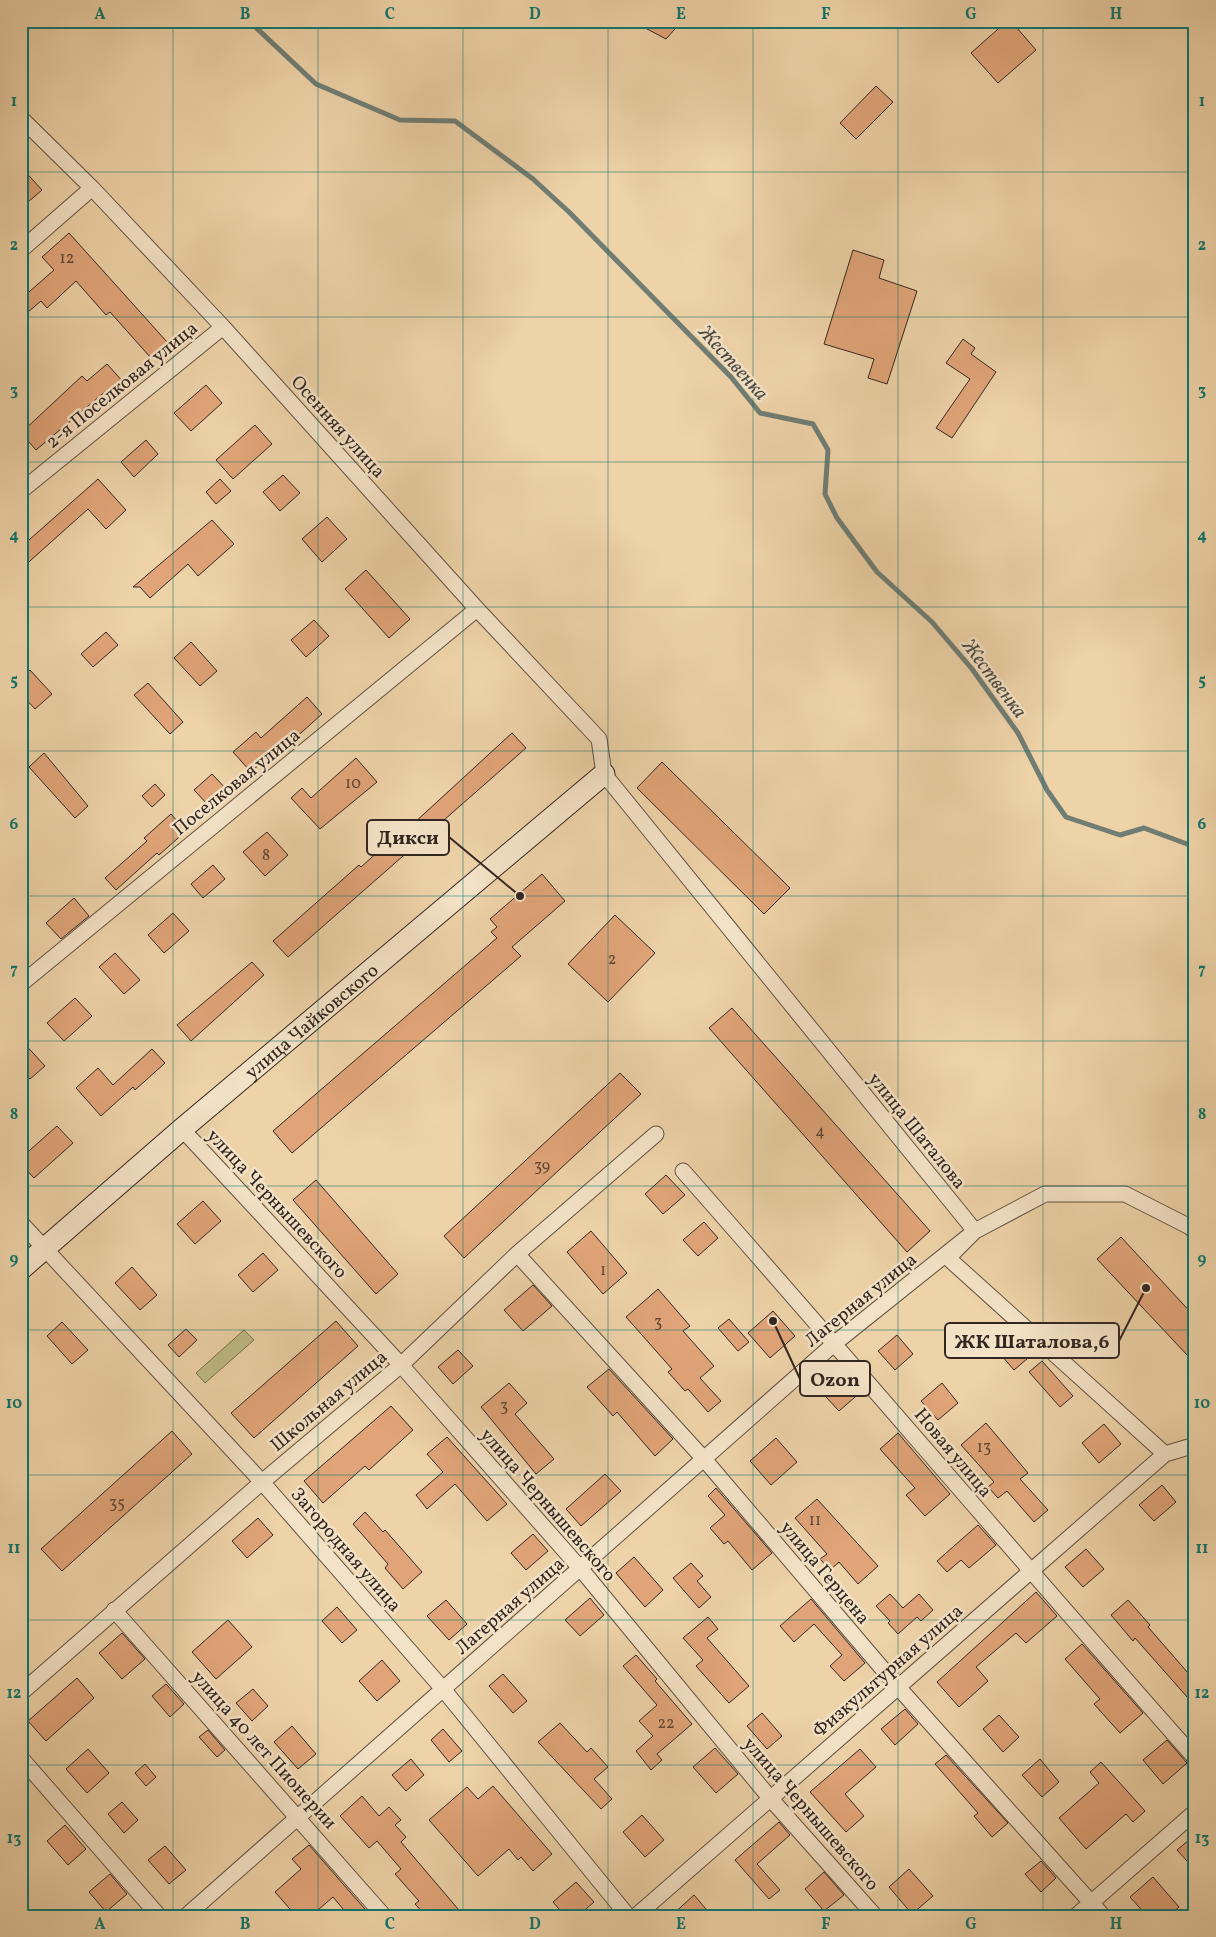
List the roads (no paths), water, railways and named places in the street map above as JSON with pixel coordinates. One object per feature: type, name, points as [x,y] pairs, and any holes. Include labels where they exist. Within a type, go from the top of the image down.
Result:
[{"type":"street","name":"Осенняя улица","points":[[21,118],[92,188],[223,327],[477,609],[599,739],[604,774]]},
{"type":"street","points":[[21,250],[92,188]]},
{"type":"street","name":"2-я Поселковая улица","points":[[21,490],[223,327]]},
{"type":"street","name":"Поселковая улица","points":[[22,981],[477,609]]},
{"type":"street","name":"улица Чайковского","points":[[21,1269],[182,1129],[604,774]]},
{"type":"street","name":"улица Шаталова","points":[[604,774],[975,1231]]},
{"type":"street","name":"улица Чернышевского","points":[[182,1129],[401,1365],[580,1568],[770,1798],[875,1916]]},
{"type":"street","name":"Школьная улица","points":[[21,1693],[262,1482],[401,1365],[517,1254],[656,1134]]},
{"type":"street","name":"Новая улица","points":[[683,1171],[835,1343],[1030,1572],[1195,1758]]},
{"type":"street","points":[[1193,1226],[1125,1194],[1045,1194],[975,1231],[948,1258],[1165,1454],[1195,1445]]},
{"type":"street","name":"Загородная улица","points":[[21,1223],[262,1482],[443,1689],[628,1916]]},
{"type":"street","name":"Лагерная улица","points":[[186,1916],[835,1343],[975,1231]]},
{"type":"street","name":"улица Герцена","points":[[517,1254],[704,1459],[898,1687],[1103,1916]]},
{"type":"street","name":"Физкультурная улица","points":[[636,1916],[1165,1454]]},
{"type":"street","name":"улица 40 лет Пионерии","points":[[114,1610],[299,1816],[384,1916]]},
{"type":"street","points":[[21,1758],[159,1916]]},
{"type":"street","points":[[1076,1916],[1195,1812]]},
{"type":"waterway","name":"Жественка","points":[[249,21],[316,84],[400,120],[455,121],[533,179],[569,212],[731,377],[760,413],[813,424],[828,450],[825,494],[837,518],[877,572],[932,622],[972,669],[1018,733],[1047,790],[1066,817],[1120,835],[1144,828],[1195,847]]},
{"type":"place","name":"Дикси","points":[[520,896]]},
{"type":"place","name":"ЖК Шаталова,6","points":[[1146,1288]]},
{"type":"place","name":"Ozon","points":[[773,1321]]}]
